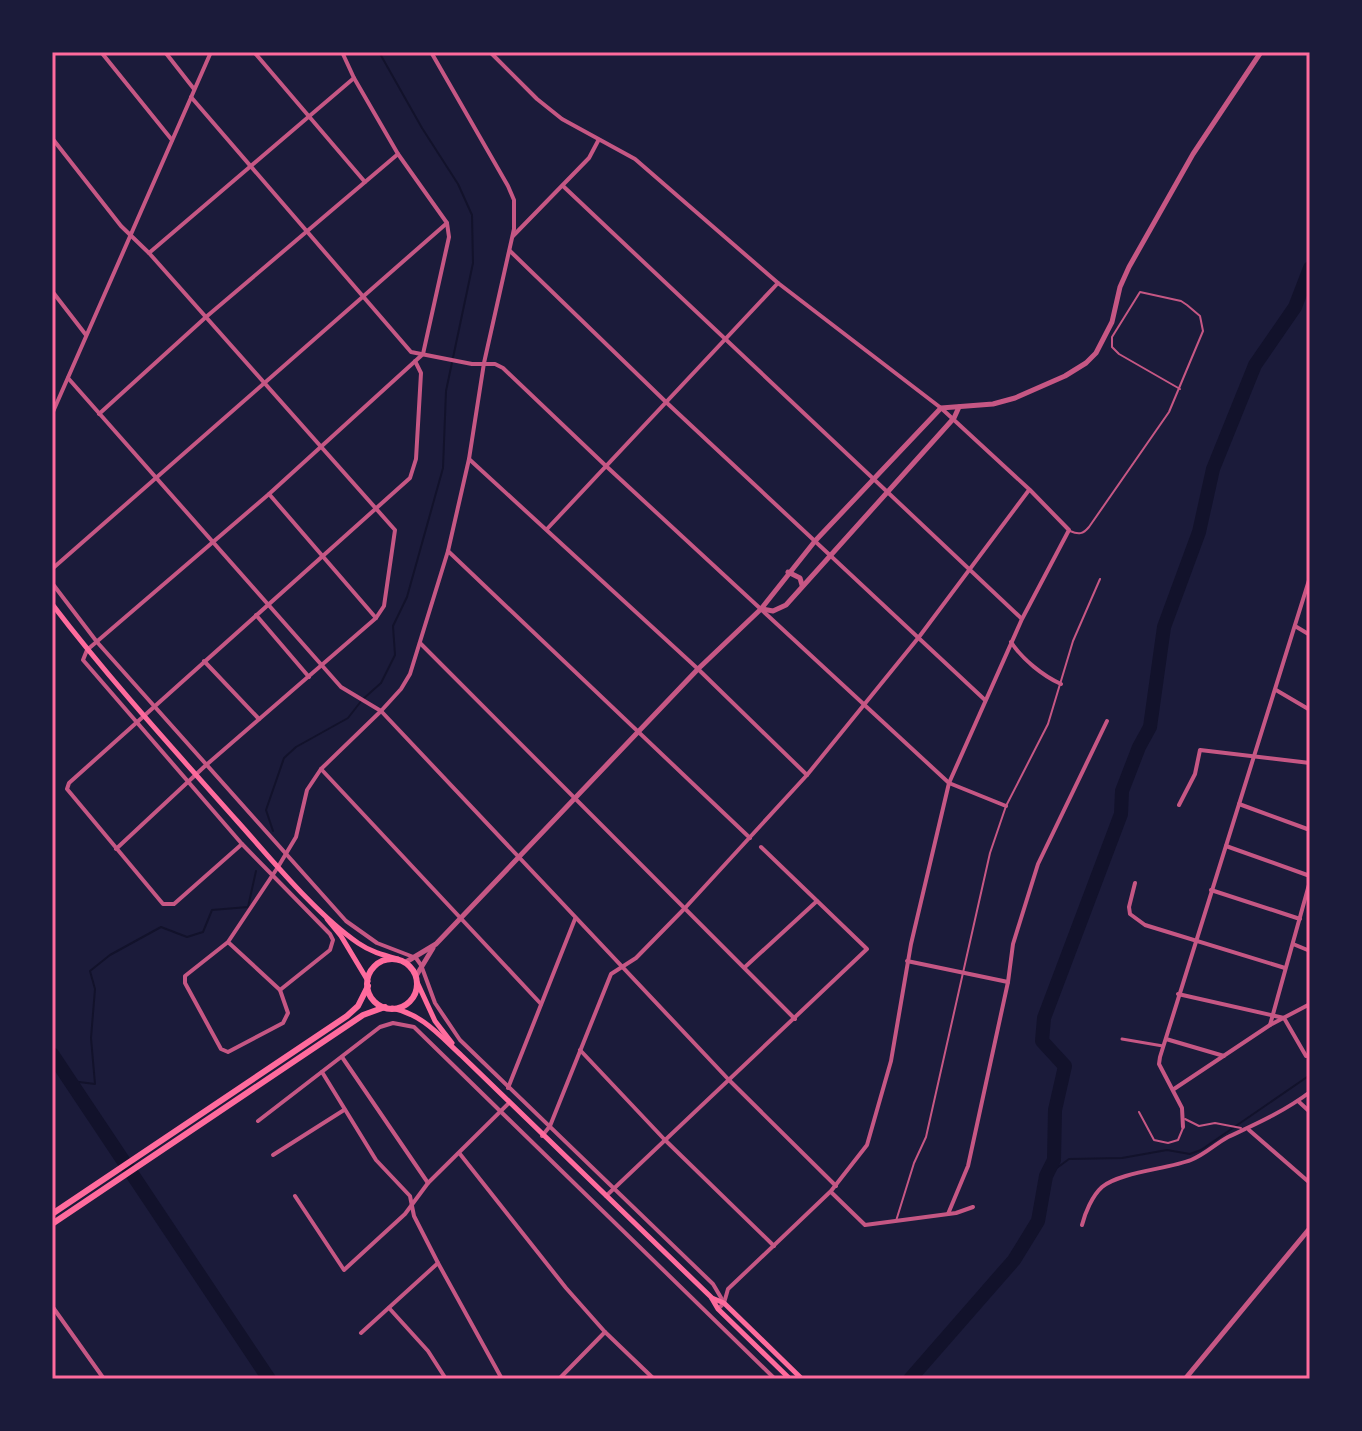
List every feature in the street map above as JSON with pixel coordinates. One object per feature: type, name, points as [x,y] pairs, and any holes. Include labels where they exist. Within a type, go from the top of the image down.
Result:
[{"type":"main road","points":[[52,604],[87,650],[278,867],[361,945],[406,962],[435,1021],[462,1056]]},
{"type":"main road","points":[[308,897],[341,936],[368,984],[373,1000],[422,1019],[711,1297],[718,1309],[790,1379]]},
{"type":"main road","points":[[52,1214],[347,1016],[358,1006],[376,965],[398,959]]},
{"type":"main road","points":[[52,1224],[363,1015],[407,1003],[416,990],[417,979]]},
{"type":"main road","points":[[711,1297],[724,1303],[802,1379]]},
{"type":"street","points":[[101,52],[172,140]]},
{"type":"street","points":[[165,52],[194,89]]},
{"type":"street","points":[[52,414],[211,52]]},
{"type":"street","points":[[254,52],[365,182]]},
{"type":"street","points":[[280,990],[330,950],[333,940],[242,844],[83,660],[87,650],[269,494],[423,354],[449,237],[447,223],[398,154],[342,52]]},
{"type":"street","points":[[228,942],[280,990],[288,1013],[283,1023],[228,1052],[221,1049],[185,983],[185,976],[228,942],[286,855],[296,837],[307,790],[321,769],[381,711],[410,674],[448,551],[469,459],[484,363],[513,236],[514,200],[431,52]]},
{"type":"street","points":[[490,52],[545,106],[577,130],[635,159],[778,283],[954,418],[1069,530],[1011,642],[949,783],[907,961],[891,1061],[872,1133],[861,1154],[836,1186],[728,1289],[724,1303],[718,1309]]},
{"type":"street","points":[[417,979],[421,965],[436,944],[698,669],[761,609],[815,541],[941,408],[993,404],[1015,398],[1065,376],[1096,353],[1112,322],[1120,287],[1129,267],[1193,154],[1261,52]]},
{"type":"street","points":[[149,253],[354,78]]},
{"type":"street","points":[[191,97],[411,352],[503,368],[949,783],[1006,806]]},
{"type":"street","points":[[52,138],[129,234],[395,530],[384,606],[376,618],[205,766],[116,849]]},
{"type":"street","points":[[513,236],[589,158],[598,141]]},
{"type":"street","points":[[99,414],[206,317],[398,154]]},
{"type":"street","points":[[563,186],[1022,619]]},
{"type":"street","points":[[52,569],[447,223]]},
{"type":"street","points":[[510,251],[667,403],[985,700]]},
{"type":"street","points":[[546,529],[778,283]]},
{"type":"street","points":[[52,291],[86,335]]},
{"type":"street","points":[[242,844],[174,904],[168,905],[159,900],[67,789],[69,783],[410,478],[415,469],[421,373],[415,361]]},
{"type":"street","points":[[68,378],[322,666],[353,695],[381,711],[729,1080],[836,1186]]},
{"type":"street","points":[[761,609],[780,609],[803,586],[954,418],[959,406]]},
{"type":"street","points":[[469,459],[698,669],[807,775]]},
{"type":"street","points":[[542,1136],[550,1126],[611,974],[636,958],[807,775],[919,637],[1030,490]]},
{"type":"street","points":[[269,494],[376,618]]},
{"type":"street","points":[[448,551],[750,839]]},
{"type":"street","points":[[788,572],[800,578],[803,586]]},
{"type":"street","points":[[1183,1127],[1185,1119],[1174,1089],[1159,1064],[1163,1046],[1310,577]]},
{"type":"street","points":[[52,583],[97,642],[346,921],[377,943],[416,958],[447,1024],[508,1088],[713,1284],[724,1303]]},
{"type":"street","points":[[256,615],[309,677]]},
{"type":"street","points":[[1294,626],[1310,635]]},
{"type":"street","points":[[1011,642],[1016,651],[1050,679],[1061,684]]},
{"type":"street","points":[[420,643],[795,1019]]},
{"type":"street","points":[[204,661],[259,719]]},
{"type":"street","points":[[1276,690],[1310,710]]},
{"type":"street","points":[[948,1214],[968,1166],[1008,982],[1013,944],[1038,864],[1107,721]]},
{"type":"street","points":[[1179,805],[1195,774],[1200,750],[1310,763]]},
{"type":"street","points":[[321,769],[541,1004]]},
{"type":"street","points":[[1239,804],[1310,830]]},
{"type":"street","points":[[1226,846],[1310,879],[1270,1025]]},
{"type":"street","points":[[606,1196],[867,949],[761,847]]},
{"type":"street","points":[[1135,883],[1130,914],[1145,925],[1285,968]]},
{"type":"street","points":[[1211,890],[1300,919]]},
{"type":"street","points":[[745,968],[817,901]]},
{"type":"street","points":[[508,1088],[575,919]]},
{"type":"street","points":[[406,962],[436,944]]},
{"type":"street","points":[[1293,944],[1310,951]]},
{"type":"street","points":[[907,961],[1008,982]]},
{"type":"street","points":[[1178,994],[1284,1018],[1306,1056]]},
{"type":"street","points":[[1174,1089],[1270,1025],[1310,1004]]},
{"type":"street","points":[[258,1121],[386,1024],[407,1024],[427,1037],[499,1113],[775,1379]]},
{"type":"street","points":[[1122,1039],[1163,1046]]},
{"type":"street","points":[[1166,1039],[1224,1056]]},
{"type":"street","points":[[580,1050],[664,1139],[774,1246]]},
{"type":"street","points":[[342,1057],[428,1183]]},
{"type":"street","points":[[322,1072],[376,1160],[410,1196],[414,1216],[502,1379]]},
{"type":"street","points":[[1082,1225],[1102,1187],[1120,1178],[1208,1153],[1228,1138],[1249,1130],[1310,1092]]},
{"type":"street","points":[[1298,1101],[1310,1112]]},
{"type":"street","points":[[295,1196],[344,1270],[405,1214],[428,1183],[509,1103]]},
{"type":"street","points":[[273,1155],[344,1110]]},
{"type":"street","points":[[1249,1130],[1310,1183]]},
{"type":"street","points":[[460,1154],[566,1288],[605,1332],[654,1379]]},
{"type":"street","points":[[554,1165],[563,1155]]},
{"type":"street","points":[[831,1191],[865,1225],[948,1214],[973,1207]]},
{"type":"street","points":[[1185,1379],[1310,1228]]},
{"type":"street","points":[[658,1263],[666,1254]]},
{"type":"street","points":[[361,1333],[438,1263]]},
{"type":"street","points":[[52,1306],[104,1379]]},
{"type":"street","points":[[389,1308],[428,1351],[446,1379]]},
{"type":"street","points":[[559,1379],[605,1332]]},
{"type":"lane","points":[[1069,530],[1084,533],[1169,412],[1180,389],[1203,331],[1200,316],[1181,301],[1140,292],[1112,337],[1112,347],[1180,389]]},
{"type":"lane","points":[[896,1222],[914,1163],[926,1137],[990,853],[1006,806],[1041,742],[1073,641],[1100,579]]},
{"type":"lane","points":[[1139,1112],[1154,1140],[1168,1143],[1178,1140],[1183,1127]]},
{"type":"lane","points":[[1185,1119],[1199,1126],[1215,1123],[1249,1130]]},
{"type":"waterway","points":[[273,831],[266,810],[284,758],[296,747],[348,718],[381,683],[395,655],[393,626],[407,597],[443,468],[446,391],[473,263],[472,215],[458,184],[379,52]]},
{"type":"waterway","points":[[910,1379],[1014,1260],[1038,1221],[1046,1176],[1054,1160],[1055,1110],[1065,1066],[1042,1041],[1044,1018],[1121,814],[1122,791],[1150,727],[1164,627],[1199,532],[1213,469],[1255,365],[1295,307],[1310,268]]},
{"type":"waterway","points":[[71,1081],[95,1084],[91,1038],[95,989],[90,971],[110,955],[161,927],[187,937],[203,932],[212,910],[248,907],[256,871]]},
{"type":"waterway","points":[[52,1054],[269,1379]]},
{"type":"waterway","points":[[1046,1176],[1069,1159],[1122,1158],[1167,1150],[1190,1154],[1201,1150],[1310,1075]]}]
